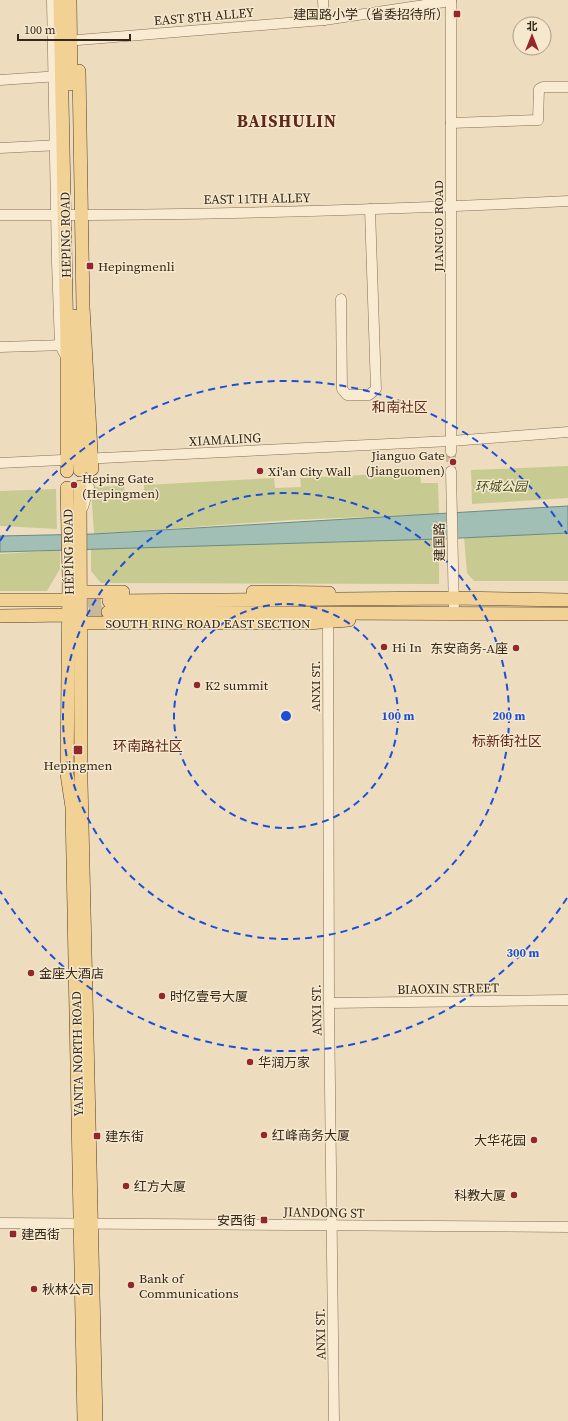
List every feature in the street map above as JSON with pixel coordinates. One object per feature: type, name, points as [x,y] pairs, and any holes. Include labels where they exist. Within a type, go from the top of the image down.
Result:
[{"type":"main road","name":"HEPING ROAD","points":[[60,0],[58,76],[59,146],[68,215],[86,464]]},
{"type":"main road","name":"HEPING ROAD","points":[[67,465],[65,349],[70,0]]},
{"type":"main road","points":[[68,215],[78,40],[76,0]]},
{"type":"main road","points":[[73,518],[85,487]]},
{"type":"main road","name":"HÉPÍNG ROAD","points":[[67,488],[73,518],[75,577],[75,596],[68,615]]},
{"type":"main road","name":"SOUTH RING ROAD EAST SECTION","points":[[0,600],[75,596],[312,591],[454,613],[568,614]]},
{"type":"main road","name":"YANTA NORTH ROAD","points":[[75,596],[80,622],[86,1222],[84,1421]]},
{"type":"main road","name":"SOUTH RING ROAD EAST SECTION","points":[[80,622],[328,622],[453,598],[568,600]]},
{"type":"main road","name":"SOUTH RING ROAD EAST SECTION","points":[[109,607],[416,606]]},
{"type":"main road","points":[[0,616],[68,615],[80,622]]},
{"type":"main road","name":"YANTA NORTH ROAD","points":[[68,615],[66,774],[72,807],[86,1222],[96,1421]]},
{"type":"street","points":[[0,80],[58,76],[52,0]]},
{"type":"street","points":[[323,0],[324,20]]},
{"type":"street","name":"EAST 8TH ALLEY","points":[[78,40],[324,20],[451,1]]},
{"type":"street","name":"JIANGUO ROAD","points":[[451,1],[451,446]]},
{"type":"street","points":[[451,123],[538,120],[539,89],[543,87],[568,87]]},
{"type":"street","points":[[0,148],[59,146]]},
{"type":"street","name":"EAST 11TH ALLEY","points":[[0,215],[370,209],[451,207],[568,201]]},
{"type":"street","points":[[341,299],[342,389],[347,395],[369,395],[376,389],[370,209]]},
{"type":"street","points":[[0,347],[65,349]]},
{"type":"street","name":"XIAMALING","points":[[0,463],[67,465],[451,446],[568,432]]},
{"type":"street","name":"建国路","points":[[451,471],[454,613]]},
{"type":"street","name":"ANXI ST.","points":[[328,622],[329,1003],[334,1421]]},
{"type":"street","name":"BIAOXIN STREET","points":[[329,1003],[568,1000]]},
{"type":"street","name":"JIANDONG ST","points":[[0,1223],[86,1222],[568,1228]]},
{"type":"green space","name":"环城公园","points":[[568,466],[568,498],[472,504],[471,470]]},
{"type":"green space","points":[[420,472],[421,483],[438,483],[439,514],[291,520],[94,534],[91,487],[124,486],[125,495],[144,494],[144,485],[274,478],[275,488],[301,487],[300,478]]},
{"type":"green space","points":[[56,489],[57,529],[0,526],[0,491]]},
{"type":"green space","points":[[568,533],[568,581],[474,581],[467,573],[464,537]]},
{"type":"green space","points":[[439,539],[439,584],[101,583],[91,571],[91,549]]},
{"type":"green space","points":[[60,550],[60,569],[47,591],[0,591],[0,554]]},
{"type":"water","points":[[568,506],[568,533],[439,539],[0,552],[0,536],[94,534]]},
{"type":"tunnel","points":[[451,452],[451,471]]},
{"type":"tunnel","points":[[89,487],[92,469]]},
{"type":"tunnel","points":[[69,601],[109,601]]},
{"type":"tunnel","points":[[70,612],[108,612]]},
{"type":"place","name":"建国路小学（省委招待所）","points":[[457,14]]},
{"type":"place","name":"Hepingmenli","points":[[90,266]]},
{"type":"place","name":"Jianguo Gate (Jianguomen)","points":[[453,462]]},
{"type":"place","name":"Xi'an City Wall","points":[[260,471]]},
{"type":"place","name":"Heping Gate (Hepingmen)","points":[[74,485]]},
{"type":"place","name":"Hi In","points":[[384,647]]},
{"type":"place","name":"东安商务-A座","points":[[516,648]]},
{"type":"place","name":"K2 summit","points":[[197,685]]},
{"type":"place","name":"Hepingmen","points":[[78,750]]},
{"type":"place","name":"金座大酒店","points":[[31,973]]},
{"type":"place","name":"时亿壹号大厦","points":[[162,996]]},
{"type":"place","name":"华润万家","points":[[250,1062]]},
{"type":"place","name":"红峰商务大厦","points":[[264,1135]]},
{"type":"place","name":"建东街","points":[[97,1136]]},
{"type":"place","name":"大华花园","points":[[534,1140]]},
{"type":"place","name":"红方大厦","points":[[126,1186]]},
{"type":"place","name":"科教大厦","points":[[514,1195]]},
{"type":"place","name":"安西街","points":[[264,1220]]},
{"type":"place","name":"建西街","points":[[13,1234]]},
{"type":"place","name":"Bank of Communications","points":[[131,1285]]},
{"type":"place","name":"秋林公司","points":[[34,1289]]},
{"type":"district","name":"BAISHULIN","points":[[287,121]]},
{"type":"district","name":"和南社区","points":[[400,407]]},
{"type":"district","name":"标新街社区","points":[[507,741]]},
{"type":"district","name":"环南路社区","points":[[148,746]]}]
